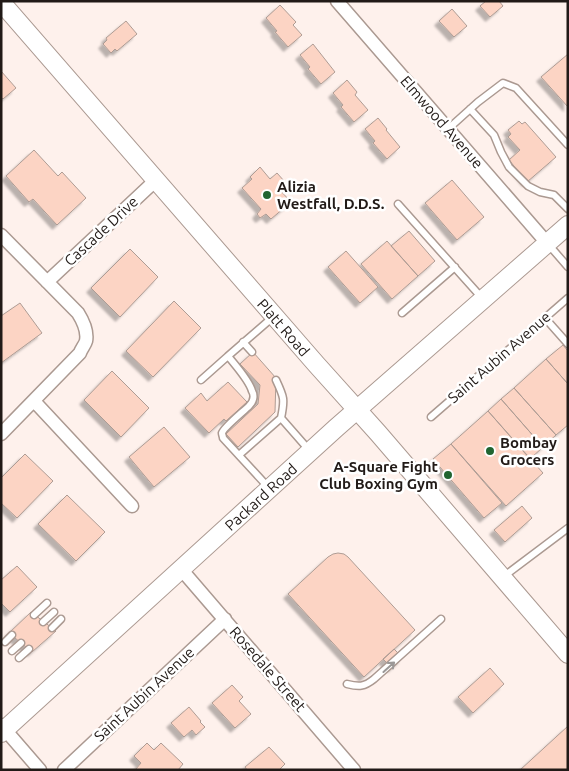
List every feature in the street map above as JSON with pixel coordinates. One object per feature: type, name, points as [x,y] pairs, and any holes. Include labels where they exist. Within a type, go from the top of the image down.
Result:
[{"type":"main road","name":"Platt Road","points":[[1,2],[378,433],[568,654]]},
{"type":"main road","name":"Packard Road","points":[[2,729],[357,410],[568,225]]},
{"type":"street","name":"Elmwood Avenue","points":[[337,1],[547,244]]},
{"type":"street","name":"Cascade Drive","points":[[47,282],[156,180]]},
{"type":"street","points":[[1,235],[78,313],[86,330],[86,342],[80,353],[1,434]]},
{"type":"street","points":[[34,401],[132,506]]},
{"type":"street","name":"Rosedale Street","points":[[181,569],[354,770]]},
{"type":"street","name":"Saint Aubin Avenue","points":[[64,770],[224,619]]},
{"type":"street","points":[[2,729],[40,770]]},
{"type":"lane","points":[[448,129],[503,83],[516,88],[567,144]]},
{"type":"lane","points":[[470,109],[494,134],[501,152],[510,167],[528,186],[540,192],[554,194],[568,209]]},
{"type":"lane","points":[[398,204],[483,299]]},
{"type":"lane","points":[[547,244],[568,267]]},
{"type":"lane","points":[[402,313],[455,267]]},
{"type":"lane","name":"Saint Aubin Avenue","points":[[431,417],[568,298]]},
{"type":"lane","points":[[201,380],[274,316]]},
{"type":"lane","points":[[545,318],[568,344]]},
{"type":"lane","points":[[243,342],[252,352]]},
{"type":"lane","points":[[228,356],[250,379],[252,391],[256,398],[238,419],[222,432],[222,435],[270,488]]},
{"type":"lane","points":[[239,455],[254,437],[281,418],[284,395],[276,380]]},
{"type":"lane","points":[[276,405],[283,408]]},
{"type":"lane","points":[[281,418],[310,452]]},
{"type":"lane","points":[[502,578],[568,528]]},
{"type":"lane","points":[[34,614],[47,603]]},
{"type":"lane","points":[[43,622],[54,612]]},
{"type":"lane","points":[[52,628],[61,619]]},
{"type":"lane","points":[[347,684],[360,686],[374,680],[441,619]]},
{"type":"lane","points":[[5,642],[12,635]]},
{"type":"lane","points":[[12,651],[21,643]]},
{"type":"lane","points":[[19,658],[29,649]]},
{"type":"building","points":[[486,1],[499,1],[503,6],[490,17],[480,6]]},
{"type":"building","points":[[280,5],[296,22],[293,25],[302,35],[288,47],[266,18]]},
{"type":"building","points":[[452,9],[467,26],[454,37],[439,21]]},
{"type":"building","points":[[126,21],[137,34],[117,51],[115,49],[111,53],[103,44],[107,40],[106,38]]},
{"type":"building","points":[[313,44],[335,72],[321,84],[308,69],[310,67],[300,55]]},
{"type":"building","points":[[568,54],[568,107],[541,77]]},
{"type":"building","points":[[1,71],[16,88],[3,99],[1,97]]},
{"type":"building","points":[[347,80],[357,92],[355,95],[368,110],[354,122],[341,107],[343,105],[333,93]]},
{"type":"building","points":[[378,118],[400,147],[387,159],[373,143],[375,141],[365,129]]},
{"type":"building","points":[[519,121],[522,124],[525,122],[556,157],[527,182],[509,160],[520,150],[508,137],[511,134],[508,130]]},
{"type":"building","points":[[34,150],[58,176],[62,172],[86,198],[57,225],[33,199],[29,202],[6,176]]},
{"type":"building","name":"Alizia Westfall, D.D.S.","points":[[260,167],[270,179],[277,173],[285,182],[278,188],[291,202],[271,219],[266,214],[260,218],[257,214],[261,209],[242,188],[252,179],[250,177]]},
{"type":"building","points":[[452,180],[484,217],[457,240],[425,203]]},
{"type":"building","points":[[409,231],[435,261],[418,276],[391,246]]},
{"type":"building","points":[[387,241],[418,276],[392,299],[361,264]]},
{"type":"building","points":[[130,249],[158,277],[120,317],[91,288]]},
{"type":"building","points":[[346,251],[378,287],[360,303],[328,267]]},
{"type":"building","points":[[174,301],[201,328],[153,377],[126,351]]},
{"type":"building","points":[[20,303],[42,333],[1,363],[1,316]]},
{"type":"building","points":[[563,345],[568,351],[568,384],[546,359]]},
{"type":"building","points":[[253,352],[276,378],[275,412],[238,447],[226,434],[258,404],[260,385],[240,364]]},
{"type":"building","points":[[546,359],[568,384],[568,425],[556,435],[514,388]]},
{"type":"building","points":[[112,371],[149,408],[121,437],[84,400]]},
{"type":"building","points":[[228,382],[247,402],[209,433],[185,408],[201,393],[207,401]]},
{"type":"building","points":[[514,388],[556,435],[543,447],[501,399]]},
{"type":"building","points":[[501,399],[543,447],[530,459],[488,411]]},
{"type":"building","name":"Bombay Grocers","points":[[488,411],[543,473],[506,506],[451,444]]},
{"type":"building","points":[[164,427],[190,457],[154,487],[129,457]]},
{"type":"building","points":[[451,444],[502,503],[484,518],[433,459]]},
{"type":"building","points":[[25,454],[53,481],[17,518],[1,503],[1,478]]},
{"type":"building","points":[[67,495],[105,532],[76,561],[38,524]]},
{"type":"building","points":[[522,506],[532,518],[505,542],[494,530]]},
{"type":"building","points":[[338,553],[348,557],[415,630],[364,677],[288,594],[328,557]]},
{"type":"building","points":[[17,566],[37,587],[10,612],[1,603],[1,580]]},
{"type":"building","points":[[31,612],[56,631],[32,652],[9,633]]},
{"type":"building","points":[[394,649],[403,658],[392,668],[383,659]]},
{"type":"building","points":[[490,668],[504,684],[473,713],[458,697]]},
{"type":"building","points":[[232,685],[243,697],[239,701],[251,714],[235,728],[212,703]]},
{"type":"building","points":[[189,707],[205,727],[196,735],[192,730],[184,737],[171,723]]},
{"type":"building","points":[[568,726],[568,770],[520,770]]},
{"type":"building","points":[[147,743],[154,750],[161,743],[183,764],[178,770],[135,770],[141,763],[134,756]]},
{"type":"building","points":[[269,747],[285,764],[279,770],[247,770],[245,767]]},
{"type":"place","name":"Alizia Westfall, D.D.S.","points":[[267,195]]},
{"type":"place","name":"Bombay Grocers","points":[[490,451]]},
{"type":"place","name":"A-Square Fight Club Boxing Gym","points":[[448,475]]}]
